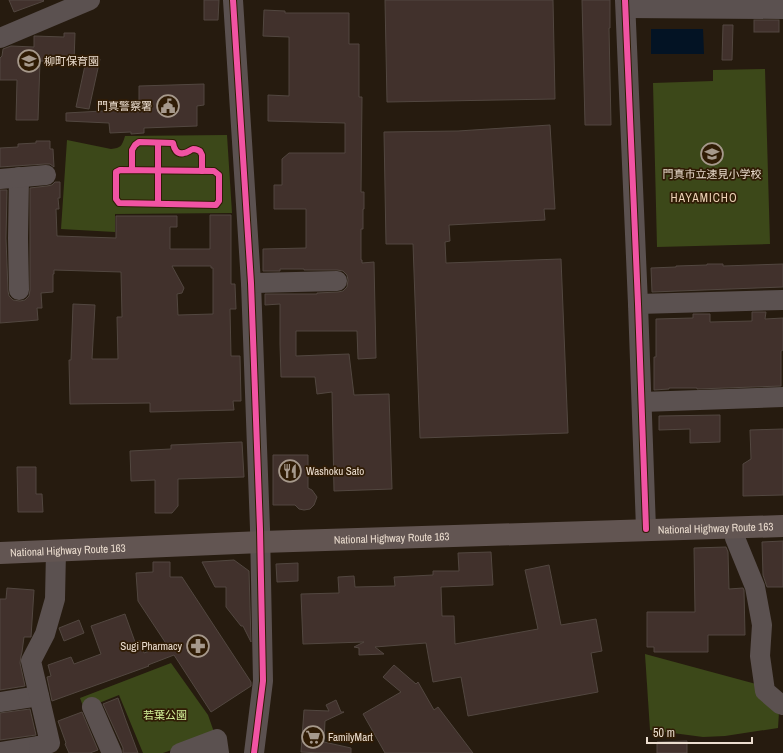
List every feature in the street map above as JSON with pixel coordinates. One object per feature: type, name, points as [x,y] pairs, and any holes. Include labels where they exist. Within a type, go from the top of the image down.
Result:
[{"type":"highway","name":"National Highway Route 163","points":[[0,537],[261,535],[646,522],[783,512]]},
{"type":"highway","name":"National Highway Route 163","points":[[646,522],[733,527],[783,526]]},
{"type":"highway","name":"National Highway Route 163","points":[[0,552],[56,551],[261,535]]},
{"type":"street","points":[[0,38],[90,0]]},
{"type":"street","points":[[233,0],[251,283],[261,535],[263,681],[254,753]]},
{"type":"street","points":[[646,522],[625,4],[783,9]]},
{"type":"street","points":[[19,290],[9,238],[9,178],[46,176]]},
{"type":"street","points":[[251,283],[337,280]]},
{"type":"street","points":[[638,304],[783,300]]},
{"type":"street","points":[[642,402],[783,397]]},
{"type":"street","points":[[733,527],[735,538],[755,587],[762,625],[760,656],[765,691],[783,705]]},
{"type":"street","points":[[0,752],[40,750],[50,743],[31,661],[45,634],[55,599],[56,551]]},
{"type":"street","points":[[0,702],[39,696]]},
{"type":"street","points":[[92,707],[112,753]]},
{"type":"street","points":[[180,753],[217,739],[219,753]]},
{"type":"green space","points":[[765,69],[770,244],[657,247],[653,83],[713,81],[713,70]]},
{"type":"green space","points":[[227,135],[232,213],[115,214],[115,232],[61,229],[67,140],[111,149],[121,146],[125,136]]},
{"type":"green space","points":[[645,654],[756,684],[779,712],[778,728],[725,736],[703,737],[650,730]]},
{"type":"green space","name":"若葉公園","points":[[171,663],[208,715],[215,735],[163,753],[143,753],[119,695],[84,709],[80,698]]},
{"type":"water","points":[[651,29],[703,29],[704,54],[651,54]]},
{"type":"building","points":[[9,0],[43,0],[44,1],[14,12]]},
{"type":"building","points":[[204,0],[219,0],[218,20],[204,20]]},
{"type":"building","points":[[385,0],[553,0],[555,99],[387,102]]},
{"type":"building","points":[[582,0],[610,0],[609,28],[611,125],[585,125]]},
{"type":"building","points":[[264,10],[285,11],[285,13],[349,13],[349,44],[359,44],[359,97],[362,97],[361,192],[364,192],[363,229],[361,229],[361,260],[362,263],[374,262],[376,358],[358,359],[357,331],[296,331],[296,356],[349,354],[354,395],[389,394],[392,489],[334,491],[332,392],[317,394],[315,377],[281,377],[280,304],[265,305],[265,294],[317,294],[338,292],[343,291],[347,287],[348,280],[347,275],[343,271],[337,270],[280,269],[280,271],[263,271],[263,249],[306,248],[306,209],[274,209],[274,185],[282,185],[282,159],[289,153],[345,153],[345,123],[268,121],[268,95],[289,96],[289,37],[263,36]]},
{"type":"building","points":[[754,20],[779,20],[779,32],[754,32]]},
{"type":"building","points":[[723,25],[733,25],[732,60],[722,60]]},
{"type":"building","points":[[64,33],[75,33],[74,62],[40,61],[38,120],[16,120],[17,80],[0,80],[0,58],[2,56],[3,49],[11,46],[34,47],[34,36],[64,37]]},
{"type":"building","points":[[87,56],[100,59],[89,109],[76,107]]},
{"type":"building","name":"門真警察署","points":[[204,84],[204,105],[197,106],[197,126],[144,128],[144,133],[131,134],[131,132],[110,133],[109,123],[66,121],[66,113],[139,109],[139,86]]},
{"type":"building","points":[[550,125],[555,209],[544,209],[545,220],[449,225],[450,241],[445,242],[446,263],[561,259],[568,433],[420,438],[413,244],[386,244],[384,132],[458,131]]},
{"type":"building","points":[[36,141],[50,141],[50,149],[53,149],[54,167],[50,164],[45,164],[0,167],[0,148],[18,147],[18,144],[36,143]]},
{"type":"building","points":[[55,182],[60,182],[60,198],[58,198],[59,209],[56,209],[57,236],[116,238],[116,216],[177,216],[177,227],[170,227],[170,249],[210,249],[210,215],[231,215],[231,284],[235,284],[236,309],[230,309],[231,356],[240,356],[241,401],[233,401],[234,410],[150,412],[150,403],[70,404],[69,360],[71,360],[73,304],[95,305],[92,359],[118,359],[117,317],[122,317],[121,272],[54,270],[53,292],[41,293],[42,308],[37,308],[38,320],[0,323],[0,190],[7,190],[6,238],[8,291],[9,296],[13,300],[20,301],[25,300],[29,296],[30,290],[30,188],[52,185]],"holes":[[[172,266],[211,266],[211,268],[213,268],[213,314],[178,315],[177,294],[182,293],[184,288]]]},
{"type":"building","points":[[723,264],[723,266],[783,264],[783,287],[652,292],[651,268]]},
{"type":"building","points":[[752,312],[766,312],[765,319],[783,318],[781,386],[697,389],[669,388],[654,390],[656,319],[693,318],[693,314],[710,314],[710,322],[752,321]]},
{"type":"building","points":[[720,415],[720,442],[690,443],[690,429],[659,430],[659,416]]},
{"type":"building","points":[[783,429],[783,495],[743,496],[743,464],[751,459],[750,430]]},
{"type":"building","points":[[242,442],[244,477],[178,479],[178,506],[172,513],[155,513],[155,480],[131,481],[130,451],[171,449],[171,445]]},
{"type":"building","name":"Washoku Sato","points":[[273,455],[308,455],[308,488],[312,490],[317,497],[314,505],[310,509],[299,509],[295,505],[273,505]]},
{"type":"building","points":[[17,467],[36,467],[36,494],[42,494],[43,512],[18,512]]},
{"type":"building","points":[[783,541],[783,587],[767,587],[763,575],[762,542]]},
{"type":"building","points":[[726,547],[728,552],[729,589],[743,588],[744,590],[745,635],[708,635],[708,652],[654,652],[654,647],[647,647],[647,612],[695,612],[694,548]]},
{"type":"building","points":[[491,552],[493,585],[441,587],[442,616],[454,616],[455,644],[538,629],[525,570],[549,565],[561,625],[596,619],[602,651],[591,653],[598,692],[468,716],[461,677],[433,682],[426,643],[375,647],[384,654],[359,655],[359,648],[354,647],[364,642],[303,644],[301,594],[339,593],[338,577],[354,576],[355,587],[395,586],[394,577],[433,575],[433,571],[459,571],[458,553]]},
{"type":"building","points":[[234,560],[249,571],[251,642],[243,626],[241,626],[226,607],[226,587],[215,587],[202,562]]},
{"type":"building","points":[[153,562],[170,562],[170,577],[182,577],[251,682],[251,686],[211,712],[174,655],[148,665],[149,666],[52,701],[47,677],[51,676],[48,665],[71,657],[74,664],[101,654],[91,626],[125,614],[135,642],[140,641],[144,653],[167,645],[138,601],[136,573],[153,572]]},
{"type":"building","points":[[298,563],[298,581],[277,582],[276,564]]},
{"type":"building","points":[[7,588],[34,590],[31,637],[24,637],[20,663],[25,686],[0,690],[0,599],[6,599]]},
{"type":"building","points":[[79,620],[84,633],[64,641],[59,628]]},
{"type":"building","points":[[394,665],[416,684],[418,682],[434,710],[438,707],[473,753],[385,753],[363,714],[401,692],[383,677]]},
{"type":"building","points":[[118,698],[138,753],[123,753],[123,748],[103,704]]},
{"type":"building","name":"FamilyMart","points":[[336,700],[341,712],[344,712],[325,721],[324,742],[351,748],[351,753],[301,752],[304,710],[329,711],[326,705]]},
{"type":"building","points":[[30,709],[36,735],[0,740],[0,713]]},
{"type":"building","points":[[82,712],[98,750],[90,753],[69,753],[58,721]]},
{"type":"building","points":[[687,741],[687,753],[657,753],[657,742]]},
{"type":"cycle path","points":[[233,0],[251,283],[260,529],[263,681],[254,753]]},
{"type":"cycle path","points":[[625,0],[646,529]]},
{"type":"cycle path","points":[[132,170],[132,150],[139,142],[173,143],[175,149],[179,153],[185,153],[196,149],[200,151],[202,155],[202,171]]},
{"type":"cycle path","points":[[158,143],[158,203]]},
{"type":"cycle path","points":[[120,170],[214,171],[219,175],[219,201],[216,205],[119,203],[116,199],[116,172],[120,170]]},
{"type":"place","name":"柳町保育園","points":[[29,61]]},
{"type":"place","name":"門真警察署","points":[[168,106]]},
{"type":"place","name":"門真市立速見小学校","points":[[712,154]]},
{"type":"place","name":"Washoku Sato","points":[[290,471]]},
{"type":"place","name":"Sugi Pharmacy","points":[[198,646]]},
{"type":"place","name":"FamilyMart","points":[[313,737]]},
{"type":"district","name":"HAYAMICHO","points":[[704,198]]}]
